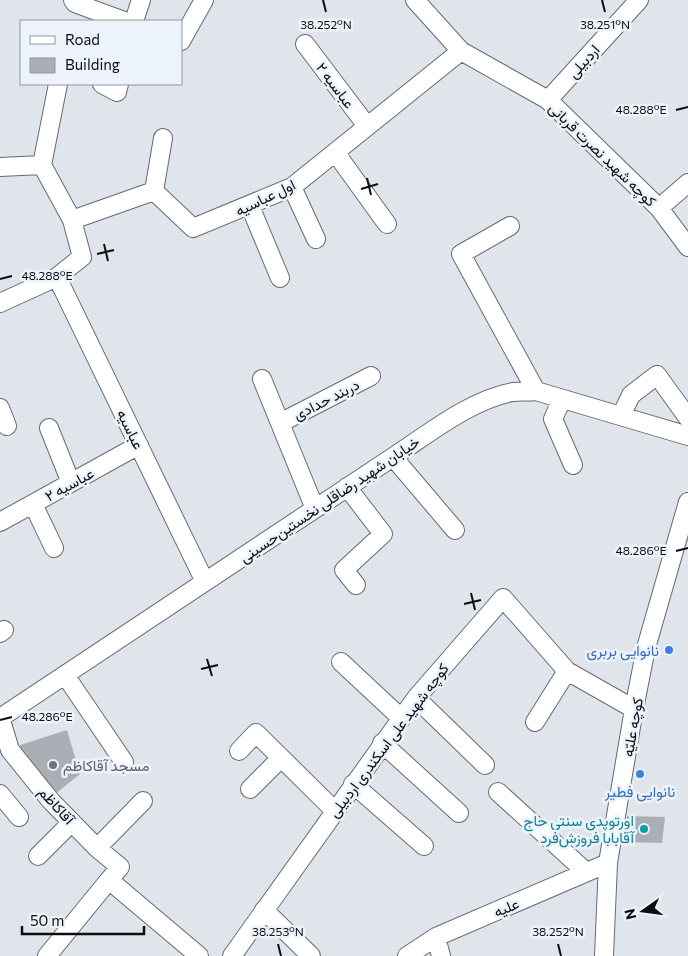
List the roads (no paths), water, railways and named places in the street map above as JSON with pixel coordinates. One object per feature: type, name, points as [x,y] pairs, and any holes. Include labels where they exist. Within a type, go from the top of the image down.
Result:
[{"type":"street","points":[[73,0],[75,3],[121,20]]},
{"type":"street","points":[[134,20],[141,0]]},
{"type":"street","points":[[182,40],[204,0]]},
{"type":"street","name":"کوچه شهید نصرت قربانی","points":[[415,0],[461,51],[548,100],[659,208],[688,247]]},
{"type":"street","name":"اردبیلی","points":[[548,100],[639,0]]},
{"type":"street","name":"عباسیه ۲","points":[[305,44],[367,126]]},
{"type":"street","name":"اول عباسیه","points":[[154,191],[193,228],[292,187],[461,51]]},
{"type":"street","points":[[0,303],[57,277],[82,257],[72,220],[42,166],[58,85]]},
{"type":"street","points":[[104,85],[117,92],[119,85]]},
{"type":"street","points":[[72,220],[154,191],[163,138]]},
{"type":"street","points":[[335,152],[387,224]]},
{"type":"street","points":[[0,167],[42,166]]},
{"type":"street","points":[[659,208],[688,183]]},
{"type":"street","points":[[292,187],[316,239]]},
{"type":"street","points":[[250,206],[280,278]]},
{"type":"street","points":[[510,226],[461,254],[536,391]]},
{"type":"street","name":"عباسیه","points":[[57,277],[205,582]]},
{"type":"street","name":"دربند حدادی","points":[[280,423],[372,376]]},
{"type":"street","points":[[620,416],[631,394],[657,376],[688,418]]},
{"type":"street","name":"دربند حدادی","points":[[262,380],[315,509]]},
{"type":"street","name":"خیابان شهید رضاقلی نخستین‌حسینی","points":[[0,718],[458,414],[491,398],[513,392],[536,391],[688,436]]},
{"type":"street","points":[[562,399],[553,419],[573,465]]},
{"type":"street","points":[[0,408],[7,426]]},
{"type":"street","points":[[49,428],[71,483]]},
{"type":"street","name":"عباسیه ۲","points":[[0,522],[139,445]]},
{"type":"street","points":[[394,456],[455,530]]},
{"type":"street","points":[[347,487],[383,534],[344,570],[356,585]]},
{"type":"street","points":[[33,504],[54,548]]},
{"type":"street","name":"کوچه علیّه","points":[[604,956],[608,863],[634,709],[646,648],[687,509]]},
{"type":"street","name":"کوچه شهید علی اسکندری اردبیلی","points":[[232,956],[382,743],[416,698],[502,598],[568,671],[634,709]]},
{"type":"street","points":[[341,662],[401,718]]},
{"type":"street","points":[[535,722],[568,671]]},
{"type":"street","points":[[65,675],[124,762]]},
{"type":"street","points":[[416,698],[486,765]]},
{"type":"street","name":"آقاکاظم","points":[[0,718],[10,750],[72,822],[97,848],[120,866],[109,880]]},
{"type":"street","points":[[239,751],[256,732],[334,810]]},
{"type":"street","points":[[382,743],[459,813]]},
{"type":"street","points":[[250,790],[281,758]]},
{"type":"street","points":[[353,784],[424,846]]},
{"type":"street","points":[[498,792],[586,872]]},
{"type":"street","points":[[0,794],[19,817]]},
{"type":"street","points":[[97,848],[144,801]]},
{"type":"street","points":[[38,856],[72,822]]},
{"type":"street","name":"علیه","points":[[407,956],[436,937],[608,863]]},
{"type":"street","points":[[47,956],[109,880],[199,956]]},
{"type":"street","points":[[264,910],[311,956]]},
{"type":"street","points":[[436,937],[442,956]]},
{"type":"place","name":"نانوایی بربری","points":[[669,650]]},
{"type":"place","name":"مسجد آقاکاظم","points":[[53,765]]},
{"type":"place","name":"نانوایی فطیر","points":[[640,774]]},
{"type":"place","name":"اورتوپدی سنتی حاج آقابابا فروزش‌فرد","points":[[644,829]]}]
